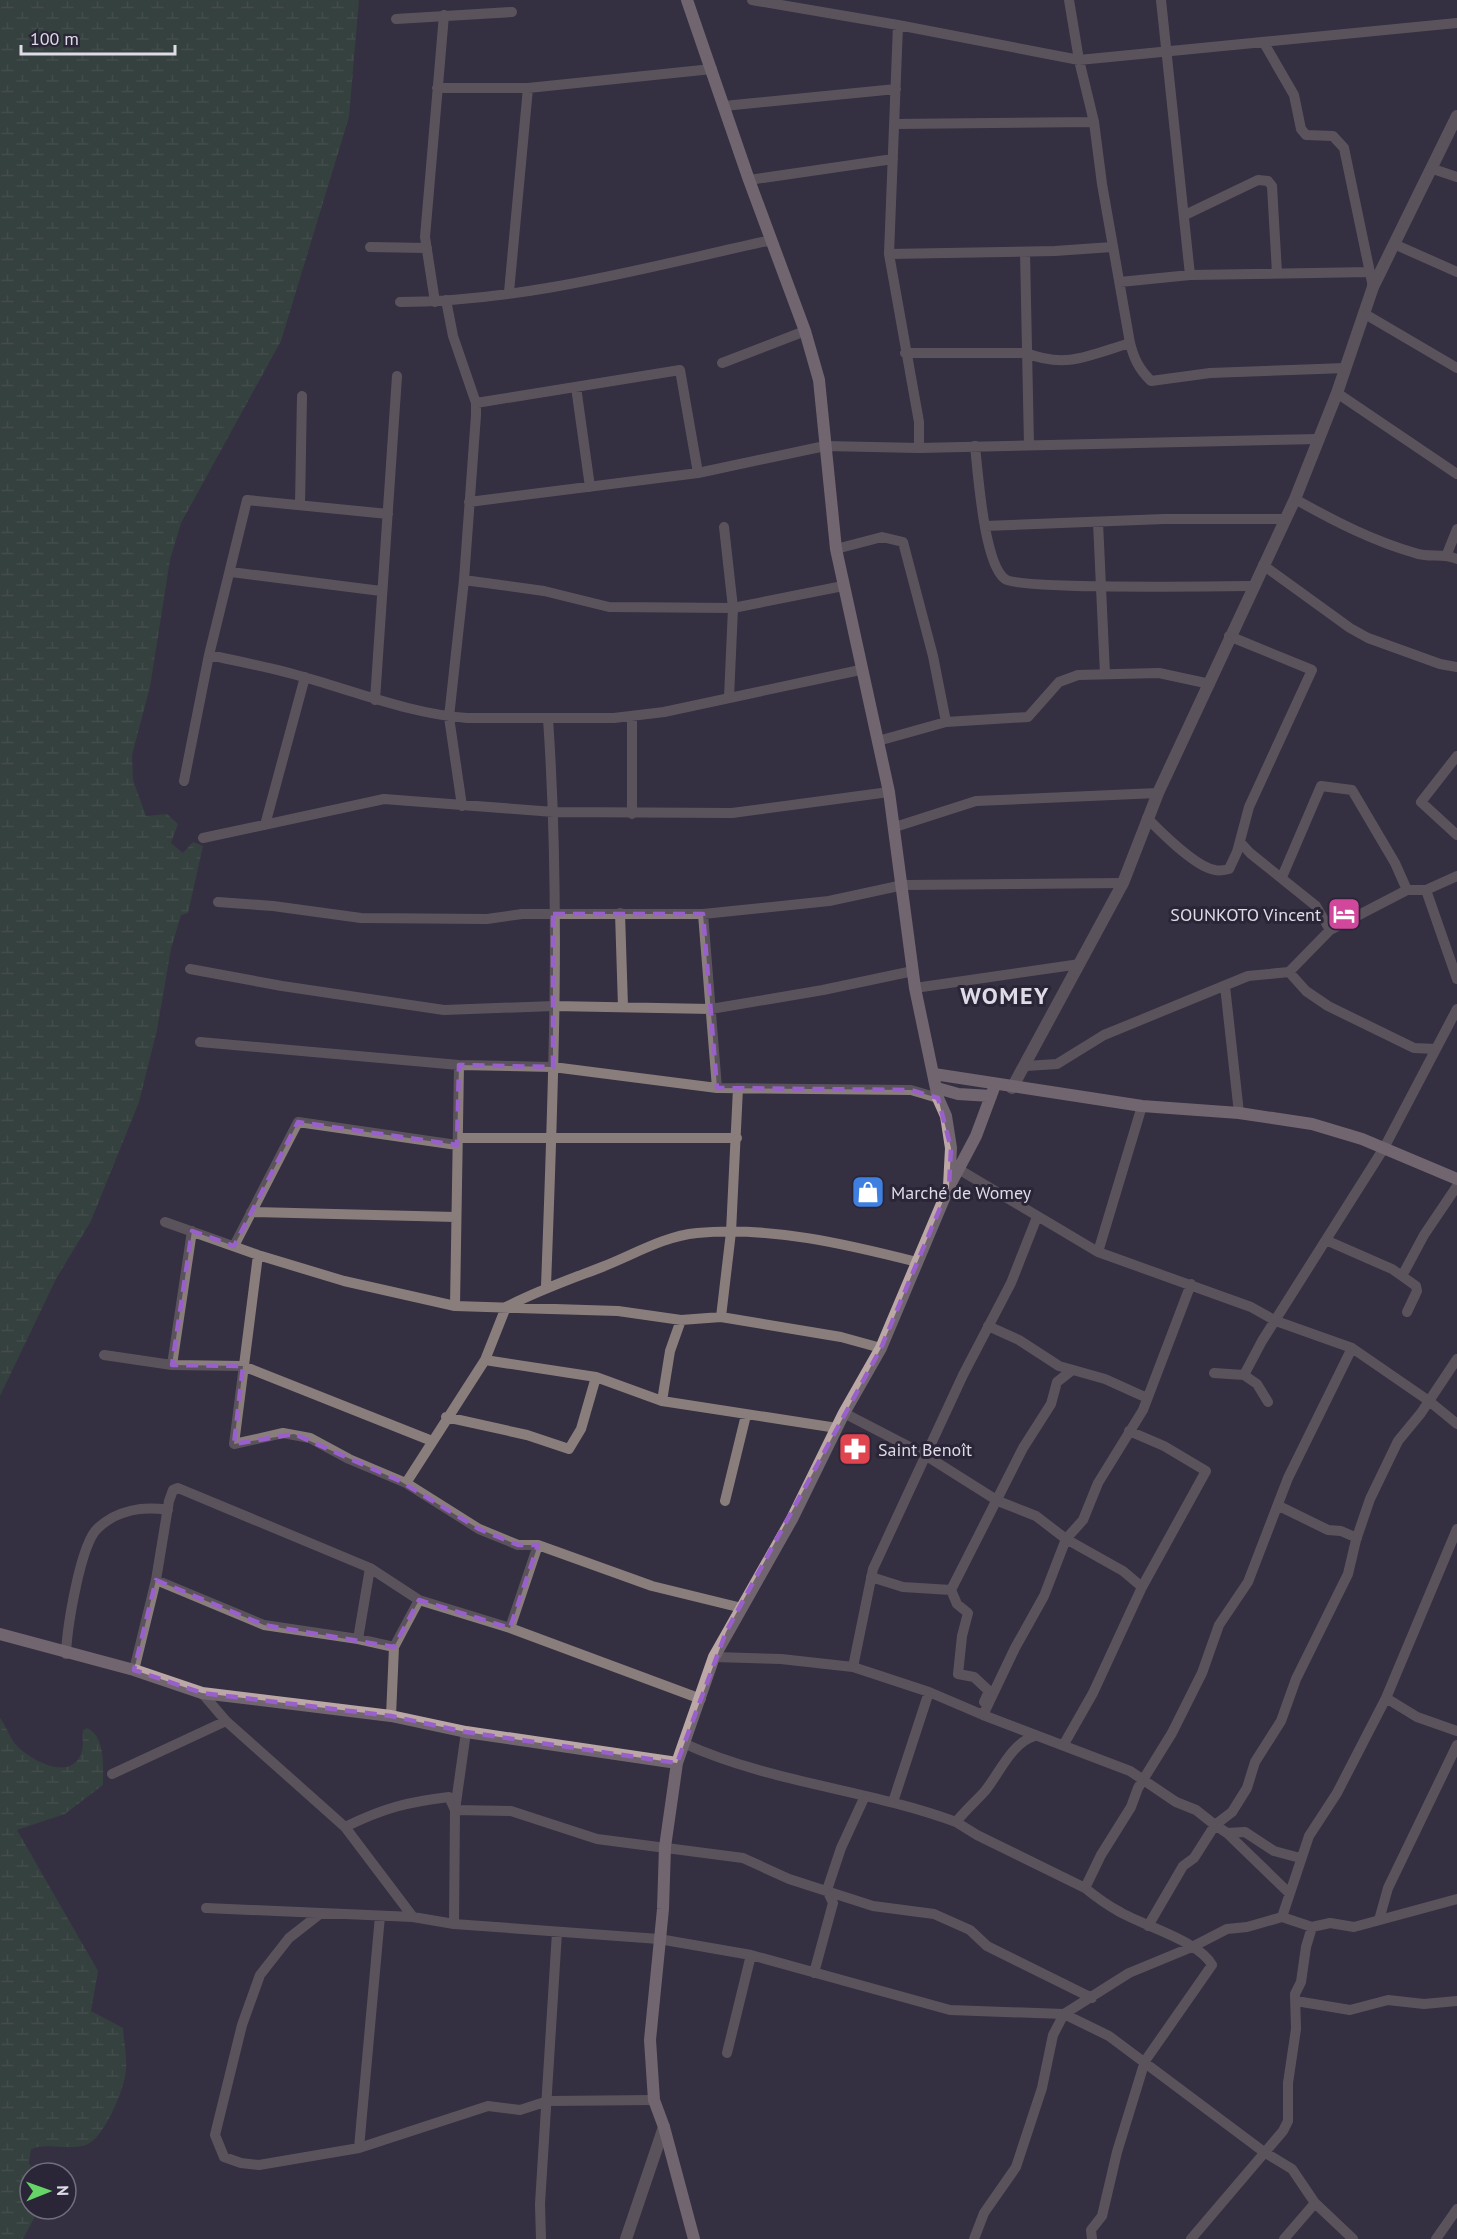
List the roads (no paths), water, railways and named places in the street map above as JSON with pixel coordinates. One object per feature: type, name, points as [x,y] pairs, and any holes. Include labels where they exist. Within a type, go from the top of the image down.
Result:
[{"type":"main road","points":[[687,0],[749,180],[806,331],[819,380],[836,549],[860,670],[889,792],[915,988],[937,1093],[946,1116],[951,1148],[949,1187]]},
{"type":"main road","points":[[934,1074],[993,1091]]},
{"type":"main road","points":[[937,1093],[958,1094],[1012,1088],[1142,1106],[1239,1113],[1312,1124],[1384,1148],[1456,1178]]},
{"type":"main road","points":[[694,2239],[664,2127],[654,2100],[650,2040],[665,1848],[677,1763],[714,1657],[726,1632],[792,1519],[844,1413],[881,1348],[912,1281],[917,1262],[949,1187],[960,1170],[993,1091]]},
{"type":"main road","points":[[0,1634],[134,1671],[202,1693],[391,1716],[466,1732],[677,1763]]},
{"type":"street","points":[[752,0],[1079,60],[1457,24]]},
{"type":"street","points":[[1069,0],[1079,60],[1094,122],[1112,246],[1134,361],[1150,381],[1210,373],[1346,368]]},
{"type":"street","points":[[1161,0],[1190,274]]},
{"type":"street","points":[[396,19],[512,12]]},
{"type":"street","points":[[444,15],[426,228],[427,248],[440,301],[476,403],[464,580],[449,717],[462,806]]},
{"type":"street","points":[[898,25],[889,254],[919,422],[919,448]]},
{"type":"street","points":[[1264,43],[1294,95],[1301,129],[1306,135],[1333,136],[1344,148],[1373,287]]},
{"type":"street","points":[[437,88],[528,88],[712,69]]},
{"type":"street","points":[[509,292],[528,88]]},
{"type":"street","points":[[724,106],[896,89]]},
{"type":"street","points":[[1012,1088],[1026,1066],[1122,883],[1158,793],[1252,586],[1295,499],[1337,393],[1373,287],[1457,116]]},
{"type":"street","points":[[894,124],[1094,122]]},
{"type":"street","points":[[749,180],[893,159]]},
{"type":"street","points":[[1432,169],[1457,177]]},
{"type":"street","points":[[1185,215],[1258,180],[1268,181],[1272,195],[1277,273]]},
{"type":"street","points":[[400,302],[440,301],[564,285],[772,240]]},
{"type":"street","points":[[1394,244],[1457,272]]},
{"type":"street","points":[[889,254],[1025,252],[1112,246]]},
{"type":"street","points":[[370,248],[427,248]]},
{"type":"street","points":[[1025,252],[1029,445]]},
{"type":"street","points":[[1120,282],[1190,274],[1370,272]]},
{"type":"street","points":[[1365,314],[1457,368]]},
{"type":"street","points":[[722,363],[806,331]]},
{"type":"street","points":[[905,353],[1026,353],[1044,360],[1059,362],[1084,359],[1130,343]]},
{"type":"street","points":[[476,403],[680,370],[698,473]]},
{"type":"street","points":[[375,700],[397,376]]},
{"type":"street","points":[[576,387],[590,487]]},
{"type":"street","points":[[1337,393],[1457,474]]},
{"type":"street","points":[[300,505],[302,396]]},
{"type":"street","points":[[469,502],[698,473],[825,446],[919,448],[1319,439]]},
{"type":"street","points":[[975,446],[985,526],[996,567],[1005,579],[1018,583],[1252,586]]},
{"type":"street","points":[[1295,499],[1380,543],[1420,555],[1452,556],[1457,529]]},
{"type":"street","points":[[184,781],[209,655],[247,500],[387,513]]},
{"type":"street","points":[[985,526],[1284,519]]},
{"type":"street","points":[[1098,522],[1105,674]]},
{"type":"street","points":[[724,527],[733,608],[729,698]]},
{"type":"street","points":[[836,549],[882,537],[903,542],[933,656],[946,722]]},
{"type":"street","points":[[1263,565],[1350,628],[1368,638],[1440,664],[1457,667]]},
{"type":"street","points":[[231,572],[381,591]]},
{"type":"street","points":[[464,580],[544,591],[595,606],[733,608],[843,586]]},
{"type":"street","points":[[1147,818],[1166,837],[1214,870],[1229,869],[1240,842],[1249,807],[1312,670],[1229,636]]},
{"type":"street","points":[[209,655],[305,677],[375,700],[449,717],[548,719],[632,716],[860,670]]},
{"type":"street","points":[[878,741],[946,722],[1028,717],[1059,682],[1078,675],[1159,674],[1209,684]]},
{"type":"street","points":[[265,825],[305,677]]},
{"type":"street","points":[[632,716],[632,814]]},
{"type":"street","points":[[546,1286],[554,1067],[554,813],[548,719]]},
{"type":"street","points":[[1457,756],[1421,802],[1457,835]]},
{"type":"street","points":[[1282,877],[1321,786],[1352,790],[1395,863],[1407,890]]},
{"type":"street","points":[[203,838],[384,799],[554,813],[732,813],[889,792]]},
{"type":"street","points":[[895,827],[976,801],[1158,793]]},
{"type":"street","points":[[1240,842],[1250,853],[1316,906],[1330,930]]},
{"type":"street","points":[[1026,1066],[1057,1064],[1104,1035],[1248,976],[1289,972],[1330,930],[1407,890],[1426,890],[1457,876]]},
{"type":"street","points":[[218,902],[273,906],[361,918],[487,918],[507,914],[703,914],[829,902],[903,885],[1122,883]]},
{"type":"street","points":[[1426,890],[1457,980]]},
{"type":"street","points":[[620,913],[623,1007]]},
{"type":"street","points":[[703,914],[717,1088]]},
{"type":"street","points":[[915,988],[1080,964]]},
{"type":"street","points":[[190,969],[282,986],[444,1010],[554,1006],[711,1009],[823,990],[913,971]]},
{"type":"street","points":[[1289,972],[1306,991],[1328,1006],[1414,1048],[1436,1049]]},
{"type":"street","points":[[1224,986],[1239,1113]]},
{"type":"street","points":[[1244,1375],[1275,1321],[1328,1241],[1384,1148],[1457,1009]]},
{"type":"street","points":[[200,1042],[459,1065],[554,1067],[717,1088],[911,1090],[937,1093]]},
{"type":"street","points":[[455,1306],[459,1065]]},
{"type":"street","points":[[721,1317],[731,1232],[738,1088]]},
{"type":"street","points":[[1098,1251],[1142,1106]]},
{"type":"street","points":[[234,1246],[298,1122],[457,1142],[737,1138]]},
{"type":"street","points":[[960,1170],[1098,1251],[1191,1284],[1251,1307],[1275,1321],[1352,1348],[1429,1401],[1457,1424]]},
{"type":"street","points":[[1402,1276],[1456,1178]]},
{"type":"street","points":[[251,1212],[456,1217]]},
{"type":"street","points":[[853,1667],[872,1577],[925,1455],[1011,1283],[1037,1217]]},
{"type":"street","points":[[165,1222],[258,1255],[344,1281],[455,1306],[618,1311],[681,1320],[721,1317],[841,1337],[881,1348]]},
{"type":"street","points":[[172,1365],[192,1231]]},
{"type":"street","points":[[406,1483],[484,1360],[506,1307],[546,1286],[657,1244],[694,1233],[731,1232],[795,1237],[917,1262]]},
{"type":"street","points":[[1328,1241],[1392,1269],[1417,1288],[1407,1312]]},
{"type":"street","points":[[258,1255],[234,1444],[269,1435],[294,1434],[406,1483],[479,1529],[518,1545],[538,1545],[652,1586],[742,1608]]},
{"type":"street","points":[[981,1715],[1044,1596],[1066,1539],[1083,1520],[1098,1483],[1143,1410],[1191,1284]]},
{"type":"street","points":[[662,1401],[670,1351],[681,1320]]},
{"type":"street","points":[[988,1326],[1019,1340],[1047,1360],[1071,1371],[1105,1379],[1147,1398]]},
{"type":"street","points":[[1085,1888],[1101,1855],[1131,1807],[1143,1780],[1172,1733],[1202,1672],[1220,1624],[1248,1582],[1324,1400],[1352,1348]]},
{"type":"street","points":[[104,1355],[172,1365],[243,1366],[432,1441]]},
{"type":"street","points":[[1148,1926],[1183,1866],[1194,1858],[1215,1825],[1232,1812],[1247,1788],[1255,1762],[1281,1721],[1296,1679],[1348,1574],[1370,1499],[1398,1441],[1429,1401],[1457,1359]]},
{"type":"street","points":[[484,1360],[596,1377],[662,1401],[837,1428]]},
{"type":"street","points":[[951,1590],[1023,1448],[1051,1404],[1057,1382],[1071,1371]]},
{"type":"street","points":[[1214,1374],[1244,1375],[1257,1384],[1268,1402]]},
{"type":"street","points":[[446,1417],[527,1435],[569,1449],[581,1429],[596,1377]]},
{"type":"street","points":[[844,1413],[925,1455],[998,1501],[1036,1516],[1066,1539],[1123,1571],[1142,1587]]},
{"type":"street","points":[[725,1502],[746,1415]]},
{"type":"street","points":[[1064,1744],[1093,1693],[1111,1649],[1142,1587],[1206,1472],[1164,1446],[1129,1431]]},
{"type":"street","points":[[134,1671],[156,1580],[168,1510],[173,1490],[178,1488],[370,1568],[419,1600],[510,1628],[701,1699]]},
{"type":"street","points":[[1279,1506],[1328,1530],[1341,1531],[1357,1538]]},
{"type":"street","points":[[66,1654],[67,1624],[83,1561],[96,1529],[125,1512],[149,1507],[168,1510]]},
{"type":"street","points":[[1282,1917],[1309,1836],[1337,1793],[1386,1698],[1457,1529]]},
{"type":"street","points":[[510,1628],[538,1545]]},
{"type":"street","points":[[358,1639],[370,1568]]},
{"type":"street","points":[[872,1577],[903,1587],[951,1590]]},
{"type":"street","points":[[156,1580],[264,1625],[358,1639],[394,1647]]},
{"type":"street","points":[[951,1590],[957,1604],[968,1613],[962,1636],[958,1674],[974,1677],[989,1691],[981,1715]]},
{"type":"street","points":[[391,1716],[394,1647],[419,1600]]},
{"type":"street","points":[[714,1657],[781,1659],[853,1667],[929,1692],[1053,1744],[1064,1744],[1091,1758],[1130,1771],[1176,1802],[1197,1810],[1227,1833],[1289,1893]]},
{"type":"street","points":[[893,1802],[929,1692]]},
{"type":"street","points":[[202,1693],[226,1721],[345,1827],[413,1917]]},
{"type":"street","points":[[1386,1698],[1418,1717],[1457,1731]]},
{"type":"street","points":[[112,1774],[226,1721]]},
{"type":"street","points":[[454,1924],[455,1810],[466,1732]]},
{"type":"street","points":[[956,1822],[987,1789],[998,1770],[1026,1738],[1035,1736]]},
{"type":"street","points":[[683,1743],[709,1755],[777,1777],[893,1802],[956,1822],[977,1835],[1085,1888],[1121,1912],[1192,1947],[1208,1958],[1212,1965],[1145,2061],[1117,2152],[1102,2216],[1091,2230],[1092,2239]]},
{"type":"street","points":[[1379,1920],[1388,1888],[1457,1745]]},
{"type":"street","points":[[814,1973],[833,1903],[827,1890],[841,1848],[865,1796]]},
{"type":"street","points":[[345,1827],[403,1803],[449,1797],[455,1810]]},
{"type":"street","points":[[455,1810],[511,1811],[597,1839],[743,1858],[789,1878],[873,1906],[934,1914],[970,1930],[987,1946],[1092,1998]]},
{"type":"street","points":[[1227,1833],[1245,1832],[1274,1851],[1300,1858]]},
{"type":"street","points":[[974,2239],[984,2213],[1016,2167],[1042,2088],[1053,2035],[1064,2014],[1129,1973],[1192,1947],[1227,1929],[1247,1927],[1282,1917],[1312,1926],[1330,1923],[1354,1927],[1457,1899]]},
{"type":"street","points":[[206,1908],[413,1917],[454,1924],[659,1939],[751,1955],[950,2010],[1064,2014],[1109,2036],[1264,2152],[1292,2169],[1315,2203],[1353,2239]]},
{"type":"street","points":[[321,1913],[289,1938],[260,1975],[242,2025],[215,2135],[224,2157],[241,2163],[258,2165],[359,2148],[488,2106],[520,2110],[548,2101],[654,2100]]},
{"type":"street","points":[[359,2148],[380,1916]]},
{"type":"street","points":[[1191,2239],[1288,2121],[1296,2001],[1312,1926]]},
{"type":"street","points":[[541,2239],[540,2204],[557,1932]]},
{"type":"street","points":[[728,2053],[751,1955]]},
{"type":"street","points":[[1296,2001],[1350,2010],[1388,2000],[1424,2004],[1457,2001]]},
{"type":"street","points":[[626,2239],[664,2127]]},
{"type":"street","points":[[1284,2239],[1315,2203]]},
{"type":"street","points":[[1436,2239],[1457,2209]]},
{"type":"place","name":"SOUNKOTO Vincent","points":[[1344,914]]},
{"type":"place","name":"Marché de Womey","points":[[868,1192]]},
{"type":"place","name":"Saint Benoît","points":[[855,1449]]},
{"type":"district","name":"WOMEY","points":[[1005,995]]}]
